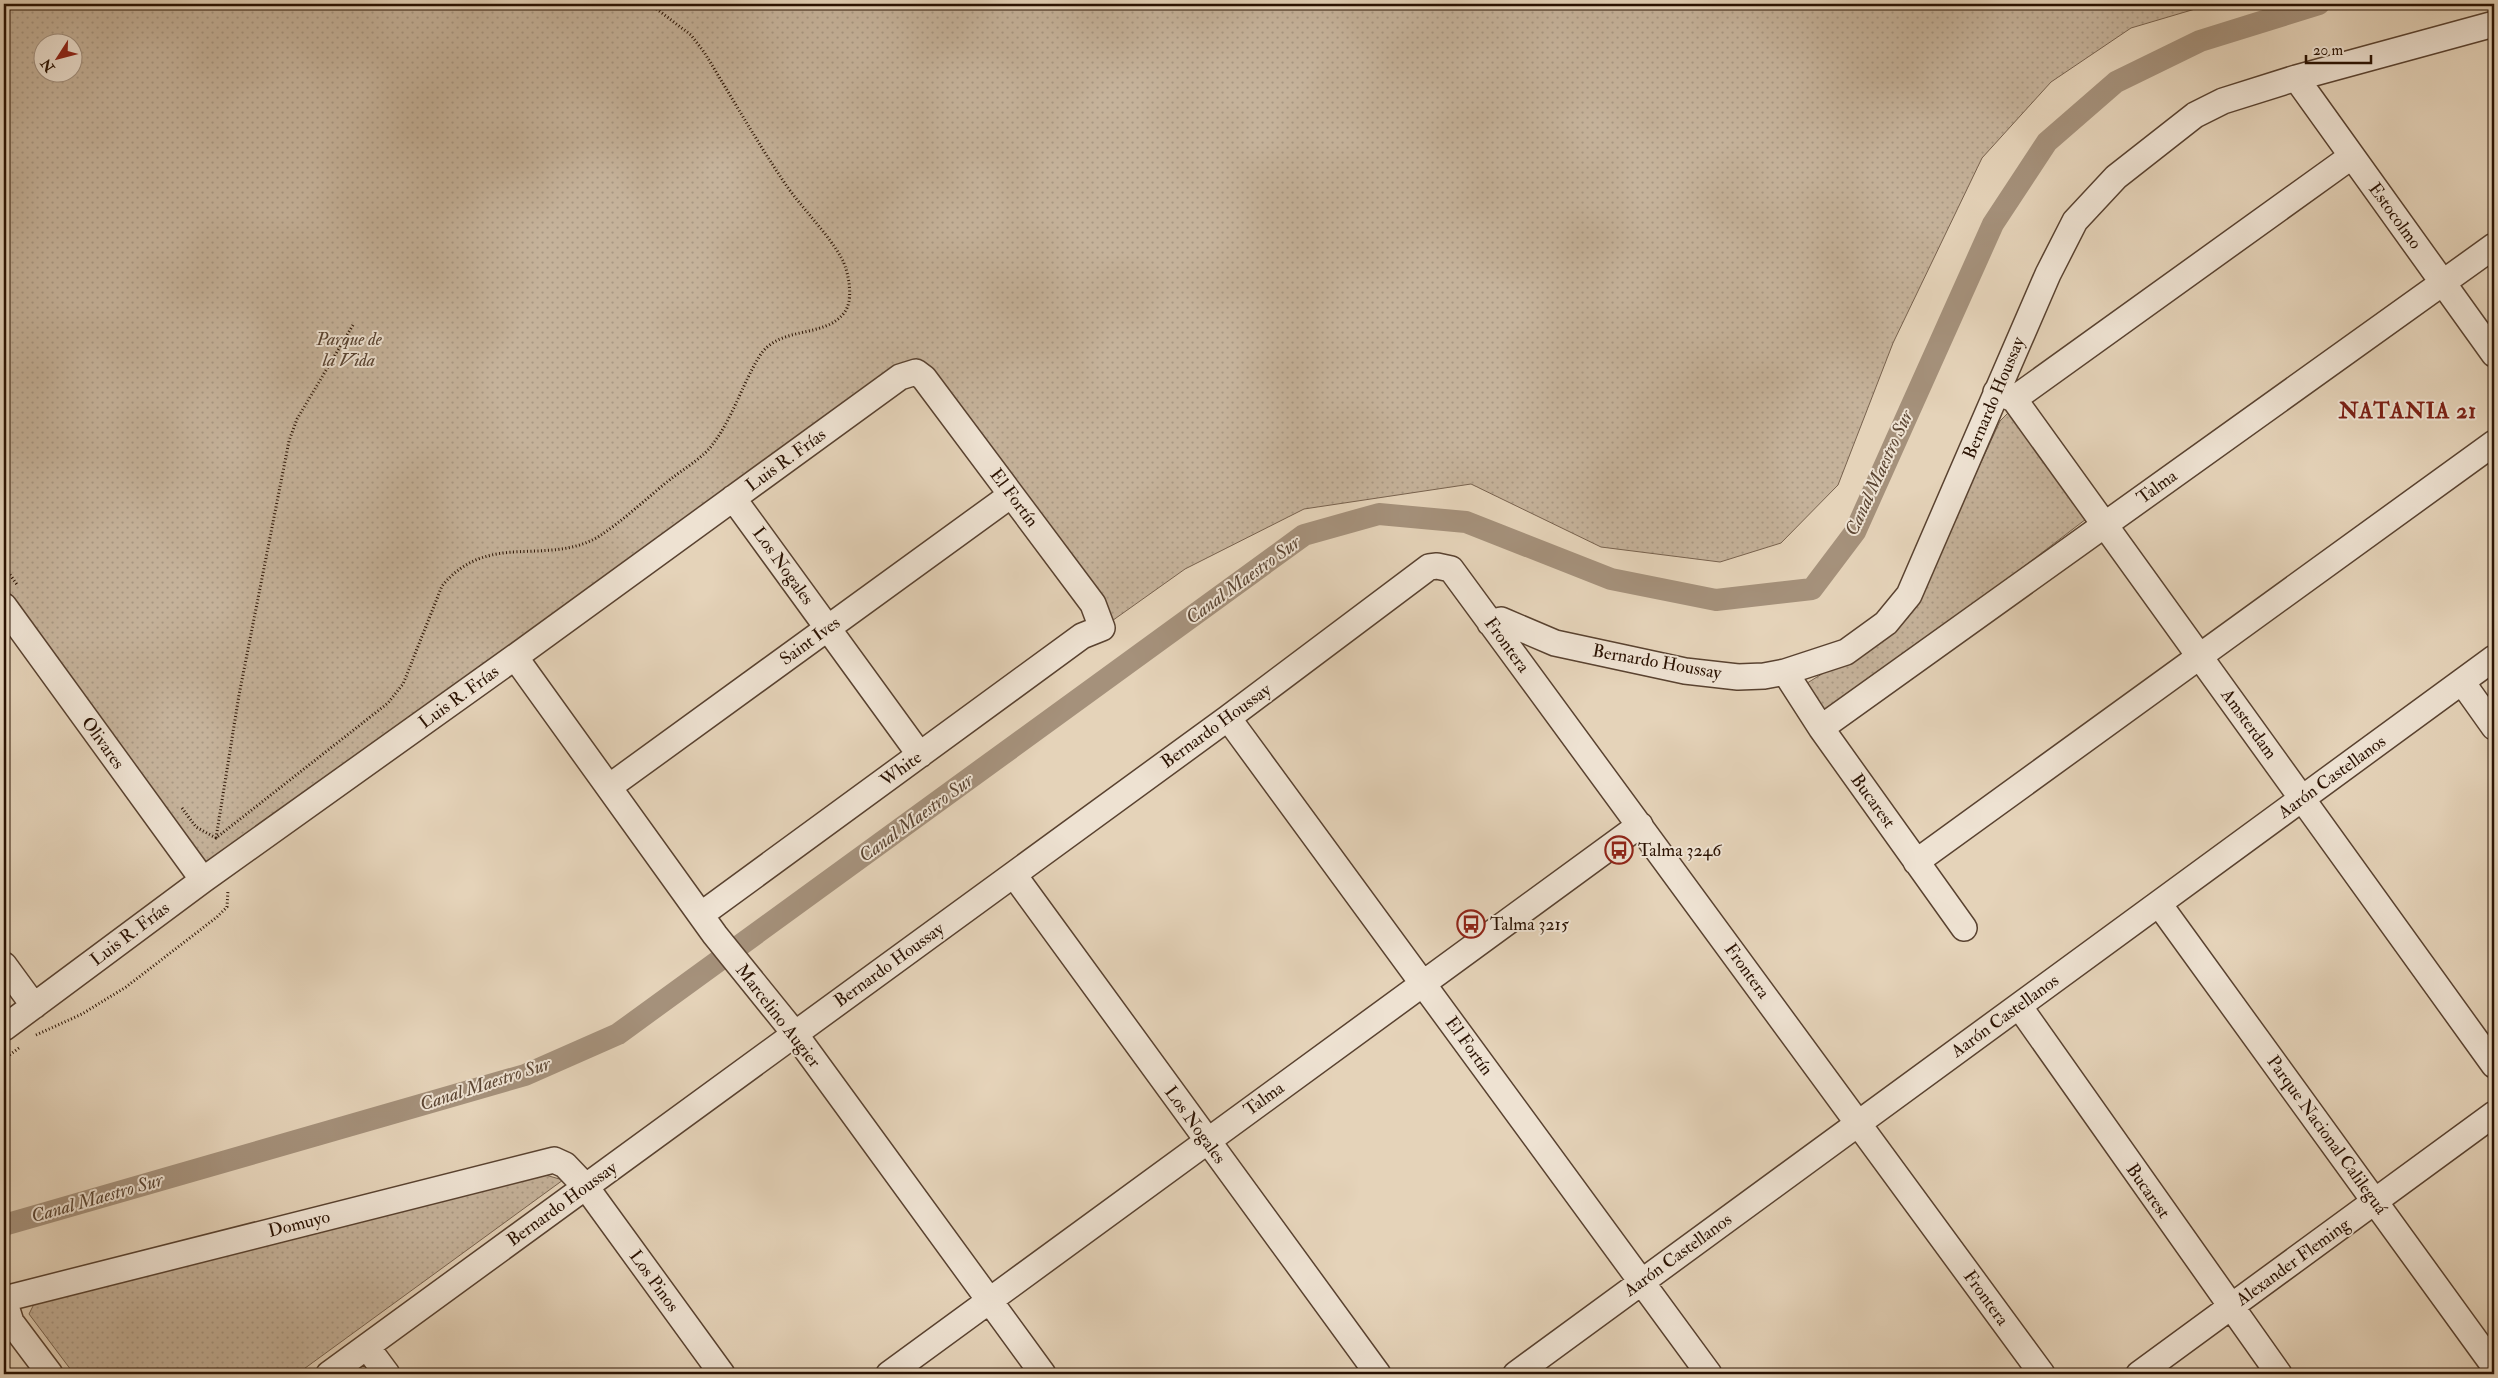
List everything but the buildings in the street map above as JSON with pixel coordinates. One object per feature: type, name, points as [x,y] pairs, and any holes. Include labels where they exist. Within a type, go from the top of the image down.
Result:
[{"type":"street","name":"Bernardo Houssay","points":[[1490,623],[1501,620],[1556,643],[1685,671],[1738,677],[1784,672],[1846,652],[1867,638],[1898,610],[1909,595],[2005,396],[2048,274],[2075,221],[2116,176],[2195,115],[2223,101],[2296,78],[2494,24]]},
{"type":"street","name":"Estocolmo","points":[[2296,78],[2494,354]]},
{"type":"street","points":[[2005,396],[2352,156]]},
{"type":"street","name":"Talma","points":[[1820,728],[2494,246]]},
{"type":"street","name":"El Fortín","points":[[916,372],[924,378],[1093,604],[1102,628]]},
{"type":"street","name":"Luis R. Frías","points":[[4,1028],[212,873],[515,657],[900,377],[916,372]]},
{"type":"street","name":"Amsterdam","points":[[2005,396],[2104,524],[2494,1065]]},
{"type":"street","points":[[1916,862],[2494,442]]},
{"type":"street","name":"Saint Ives","points":[[609,787],[1011,495]]},
{"type":"street","name":"Los Nogales","points":[[733,498],[920,755]]},
{"type":"street","name":"Bernardo Houssay","points":[[329,1374],[1014,875],[1429,567],[1437,566],[1451,570]]},
{"type":"street","name":"Frontera","points":[[1451,570],[2042,1374]]},
{"type":"street","name":"Olivares","points":[[4,606],[12,634],[212,873]]},
{"type":"street","name":"White","points":[[702,914],[1082,636],[1102,628]]},
{"type":"street","name":"Marcelino Augier","points":[[515,657],[702,914],[715,935],[748,979],[795,1034],[1043,1374]]},
{"type":"street","name":"Aarón Castellanos","points":[[1516,1374],[2494,658]]},
{"type":"street","name":"Bucarest","points":[[1784,672],[1820,728],[1964,928]]},
{"type":"street","points":[[2462,682],[2494,727]]},
{"type":"street","name":"El Fortín","points":[[1228,718],[1709,1374]]},
{"type":"street","name":"Talma","points":[[889,1374],[1206,1140],[1640,825]]},
{"type":"street","name":"Los Nogales","points":[[1014,875],[1378,1374]]},
{"type":"street","name":"Parque Nacional Calileguá","points":[[2159,904],[2494,1366]]},
{"type":"street","points":[[4,965],[34,1006]]},
{"type":"street","name":"Bucarest","points":[[2019,1006],[2230,1308],[2279,1374]]},
{"type":"street","name":"Alexander Fleming","points":[[2139,1374],[2494,1114]]},
{"type":"street","name":"Domuyo","points":[[6,1312],[554,1160],[566,1166],[586,1187]]},
{"type":"street","name":"Los Pinos","points":[[586,1187],[722,1374]]},
{"type":"street","points":[[6,1312],[50,1374]]},
{"type":"street","points":[[367,1347],[387,1374]]},
{"type":"path","points":[[216,838],[388,703],[403,684],[442,586],[452,574],[470,561],[492,555],[566,548],[598,536],[712,446],[730,418],[762,351],[782,337],[837,321],[846,311],[850,291],[843,262],[787,186],[704,52],[691,35],[650,4]]},
{"type":"path","points":[[30,1040],[82,1014],[126,987],[217,917],[227,907],[229,894],[212,873],[216,838],[239,695],[289,441],[297,420],[353,325]]},
{"type":"path","points":[[4,1059],[24,1044]]},
{"type":"green space","name":"Parque de la Vida","points":[[4,4],[2212,4],[2131,28],[2051,82],[1982,158],[1893,343],[1838,485],[1781,543],[1720,562],[1601,547],[1471,484],[1304,509],[1185,569],[1102,628],[916,372],[203,880],[4,606]]},
{"type":"green space","points":[[2010,411],[2090,516],[1828,716],[1804,685],[1830,669],[1920,595],[2000,421]]},
{"type":"green space","points":[[542,1174],[563,1180],[297,1374],[74,1374],[29,1314],[34,1304]]},
{"type":"waterway","name":"Canal Maestro Sur","points":[[4,1225],[525,1075],[618,1034],[1304,535],[1379,514],[1466,522],[1611,579],[1716,600],[1812,589],[1855,532],[1993,224],[2047,142],[2116,82],[2200,41],[2319,4]]},
{"type":"place","name":"Talma 3246","points":[[1619,850]]},
{"type":"place","name":"Talma 3215","points":[[1471,924]]},
{"type":"district","name":"NATANIA 21","points":[[2408,411]]}]
